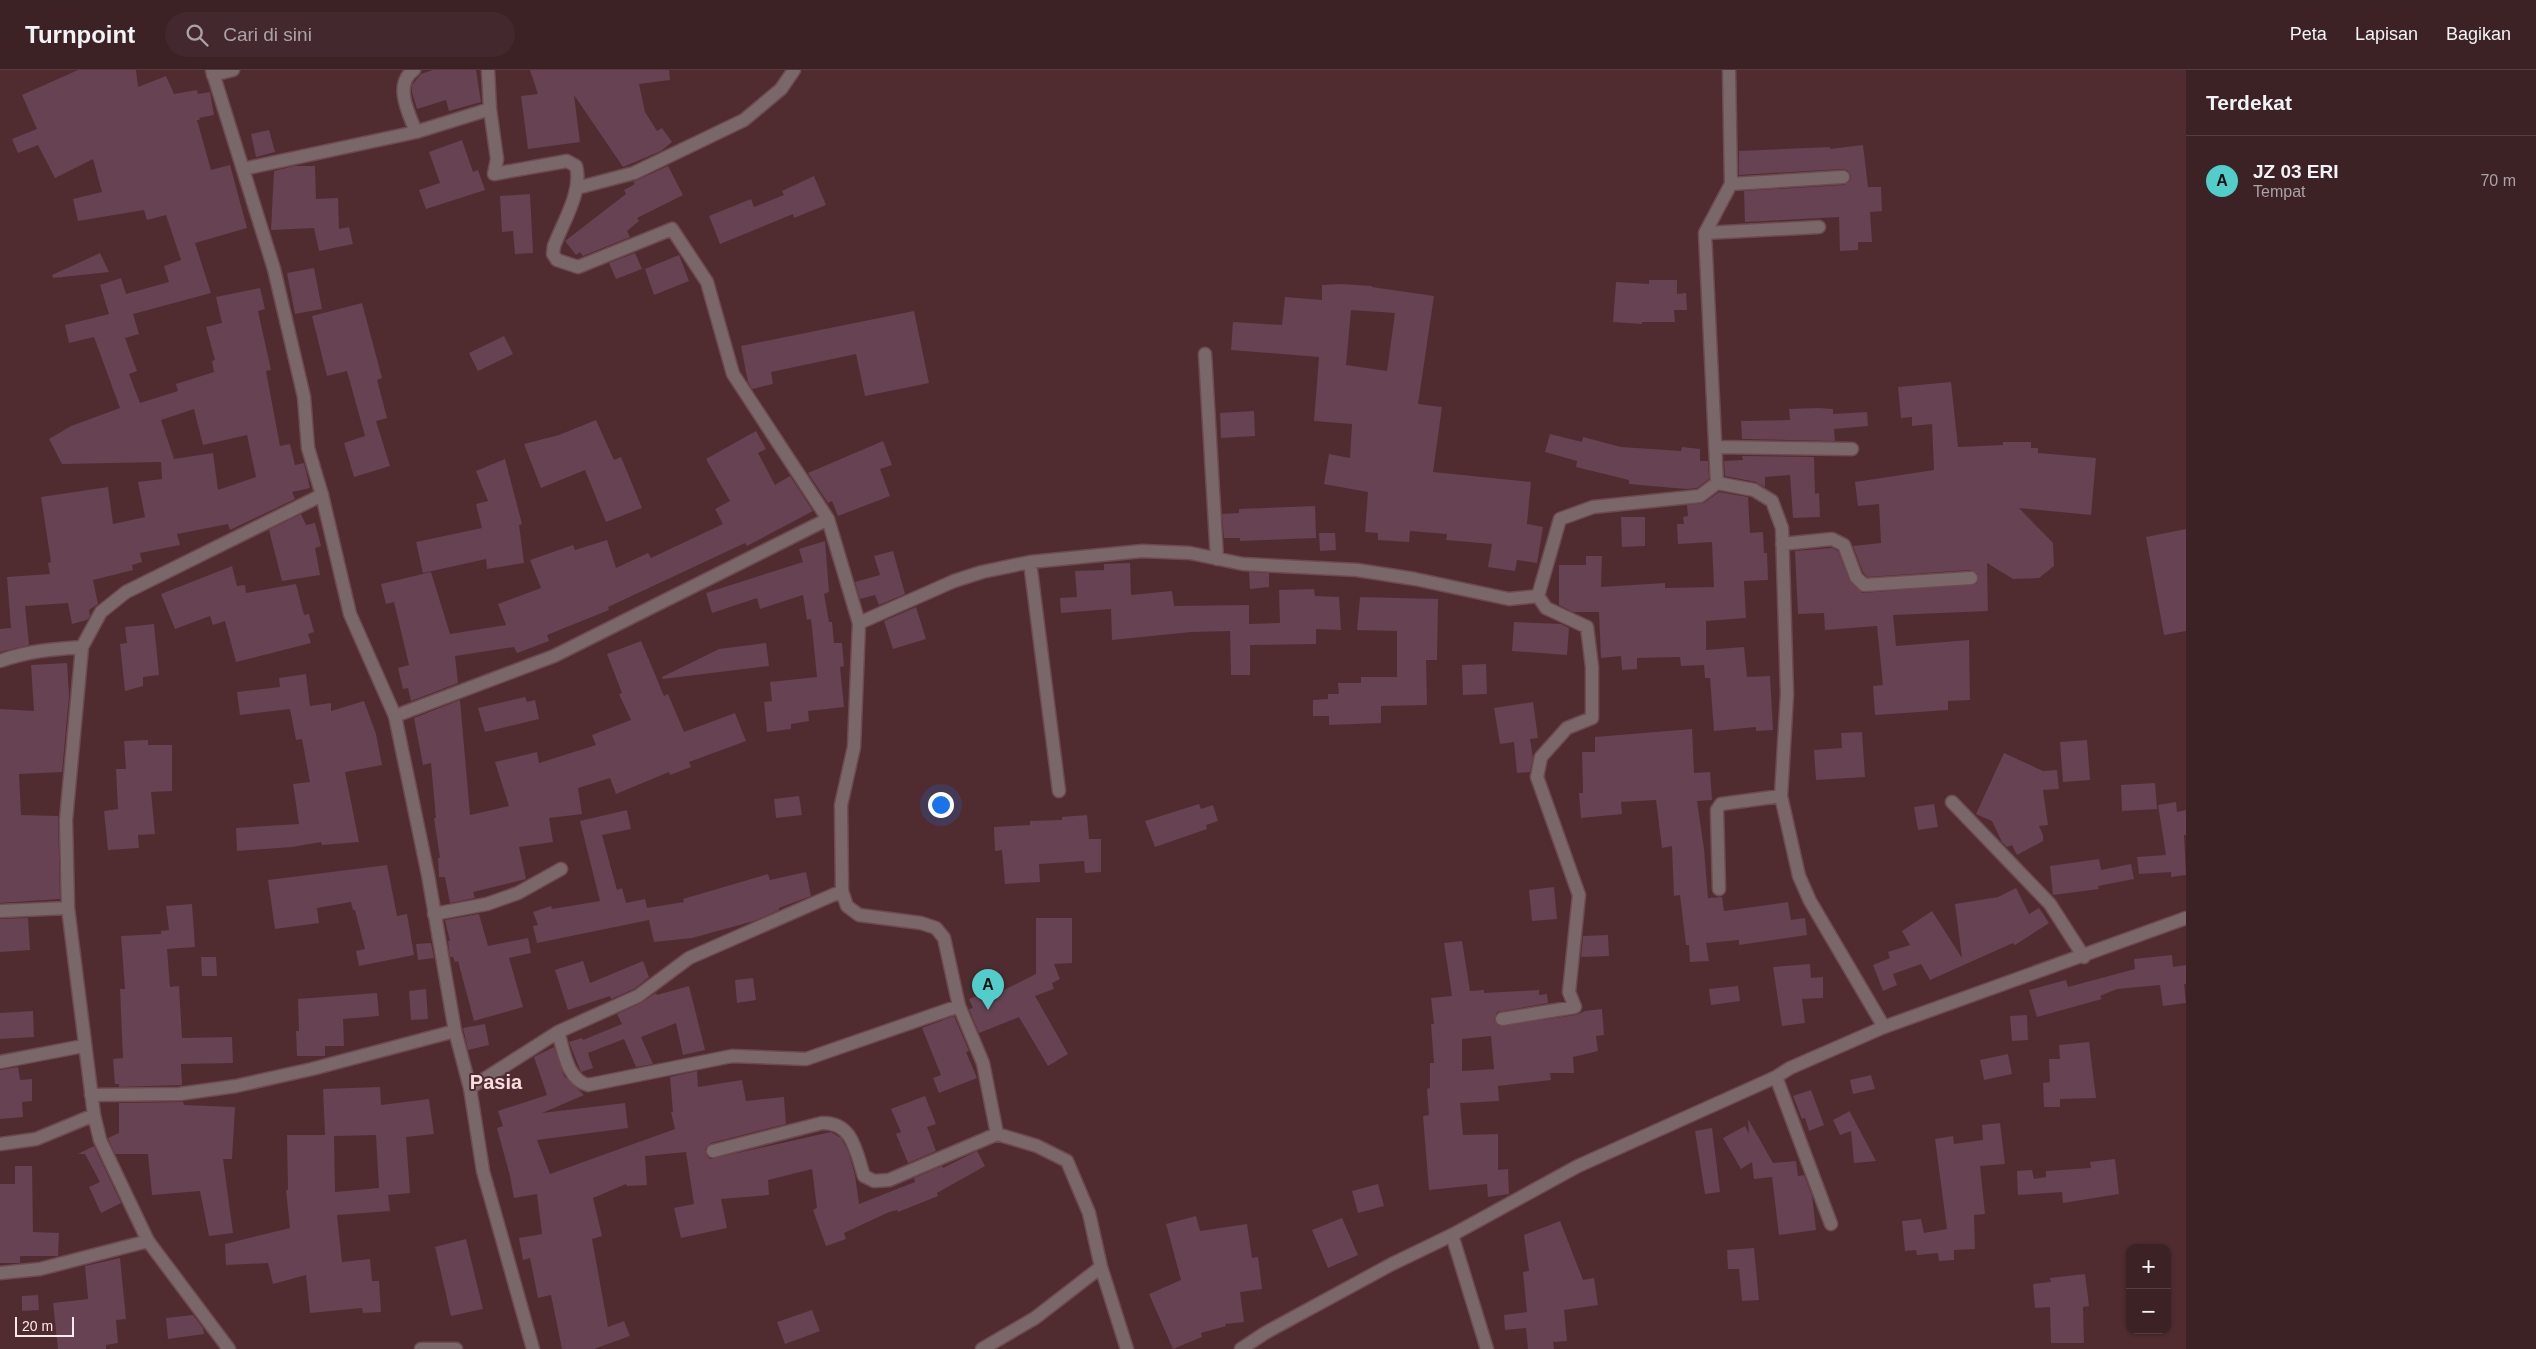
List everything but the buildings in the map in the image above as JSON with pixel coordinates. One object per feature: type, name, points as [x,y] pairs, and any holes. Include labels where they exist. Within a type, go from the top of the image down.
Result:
[{"type":"street","points":[[233,70],[212,73],[274,269],[304,397],[308,448],[322,495],[350,614],[395,716],[455,1030],[470,1088],[483,1171],[533,1349]]},
{"type":"street","points":[[414,70],[406,78],[404,101],[416,132]]},
{"type":"street","points":[[488,70],[490,109],[497,159],[494,174],[567,161],[576,166],[579,176],[577,188],[554,246],[553,254],[557,260],[578,267],[672,229],[707,282],[733,374],[828,518],[859,623],[854,747],[840,804],[842,891],[848,906],[859,915],[921,922],[936,928],[944,938],[959,1006],[983,1063],[997,1134]]},
{"type":"street","points":[[577,188],[634,173],[744,120],[781,89],[794,70]]},
{"type":"street","points":[[1717,483],[1705,233],[1731,184],[1729,70]]},
{"type":"street","points":[[242,168],[416,132],[490,109]]},
{"type":"street","points":[[1731,184],[1843,177]]},
{"type":"street","points":[[1705,233],[1819,227]]},
{"type":"street","points":[[1205,354],[1217,559]]},
{"type":"street","points":[[1716,447],[1852,449]]},
{"type":"street","points":[[1502,1018],[1575,1006],[1569,992],[1579,895],[1537,777],[1540,757],[1567,728],[1592,718],[1592,667],[1588,628],[1546,608],[1538,596],[1560,520],[1568,514],[1593,507],[1700,496],[1717,483],[1754,490],[1772,501],[1782,528],[1787,694],[1781,796],[1799,876],[1810,901],[1884,1027]]},
{"type":"street","points":[[229,1349],[148,1241],[100,1140],[94,1115],[83,1046],[68,908],[66,820],[82,647],[101,612],[126,592],[322,495]]},
{"type":"street","points":[[395,716],[554,656],[828,518]]},
{"type":"street","points":[[1782,544],[1832,539],[1844,545],[1856,577],[1864,585],[1971,578]]},
{"type":"street","points":[[859,623],[954,581],[982,572],[1030,562],[1142,551],[1176,551],[1243,564],[1357,570],[1416,579],[1508,599],[1538,596]]},
{"type":"street","points":[[1030,562],[1059,791]]},
{"type":"street","points":[[0,662],[22,653],[42,649],[82,647]]},
{"type":"street","points":[[1719,888],[1717,810],[1721,804],[1781,796]]},
{"type":"street","points":[[1952,802],[2050,904],[2084,957]]},
{"type":"street","points":[[434,914],[487,904],[518,893],[561,869]]},
{"type":"street","points":[[470,1088],[558,1032],[638,996],[689,958],[842,891]]},
{"type":"street","points":[[0,911],[68,908]]},
{"type":"street","points":[[1241,1349],[1265,1333],[1392,1264],[1452,1235],[1578,1166],[1776,1077],[1790,1068],[1884,1027],[2084,957],[2186,918]]},
{"type":"street","points":[[558,1032],[572,1076],[581,1084],[588,1085],[732,1056],[806,1059],[959,1006]]},
{"type":"street","points":[[91,1095],[179,1094],[236,1086],[312,1069],[455,1030]]},
{"type":"street","points":[[0,1062],[83,1046]]},
{"type":"street","points":[[1776,1077],[1831,1224]]},
{"type":"street","points":[[0,1144],[36,1139],[94,1115]]},
{"type":"street","points":[[713,1151],[822,1123],[833,1123],[843,1127],[851,1138],[864,1176],[874,1181],[889,1180],[997,1134],[1037,1146],[1067,1161],[1089,1214],[1101,1267],[1127,1349]]},
{"type":"street","points":[[1452,1235],[1487,1349]]},
{"type":"street","points":[[0,1273],[21,1273],[40,1269],[148,1241]]},
{"type":"street","points":[[982,1349],[1035,1318],[1101,1267]]},
{"type":"street","points":[[421,1349],[456,1349]]},
{"type":"place","name":"JZ 03 ERI","points":[[988,1010]]},
{"type":"district","name":"Pasia","points":[[496,1082]]}]
